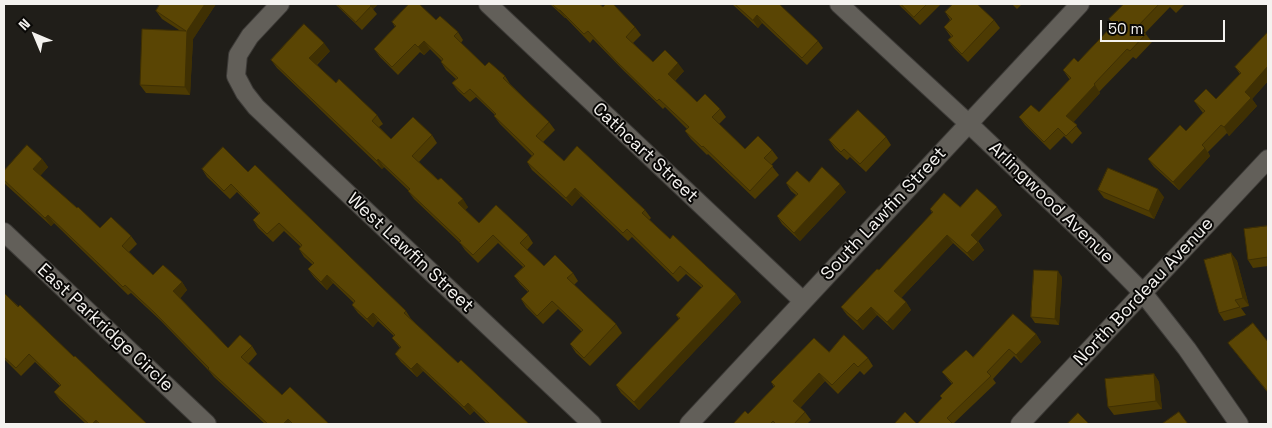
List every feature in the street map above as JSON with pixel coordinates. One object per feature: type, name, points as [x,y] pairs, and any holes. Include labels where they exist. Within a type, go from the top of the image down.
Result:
[{"type":"street","name":"West Lawfin Street","points":[[280,4],[250,36],[238,55],[236,76],[244,93],[256,107],[592,424]]},
{"type":"street","name":"Cathcart Street","points":[[488,4],[803,301]]},
{"type":"street","name":"Arlingwood Avenue","points":[[839,4],[1093,242],[1142,294],[1187,348],[1239,424]]},
{"type":"street","name":"South Lawfin Street","points":[[689,424],[1080,4]]},
{"type":"street","name":"North Bordeau Avenue","points":[[1020,424],[1268,159]]},
{"type":"street","name":"East Parkridge Circle","points":[[4,232],[207,424]]},
{"type":"building","points":[[160,4],[205,4],[187,31],[185,87],[140,85],[142,29],[186,31],[156,11]]},
{"type":"building","points":[[337,4],[369,4],[371,6],[356,22]]},
{"type":"building","points":[[409,4],[419,4],[436,20],[440,16],[458,32],[454,36],[485,66],[489,62],[505,76],[503,78],[549,122],[536,136],[564,161],[577,146],[645,210],[642,213],[670,239],[673,235],[736,294],[634,402],[616,385],[680,318],[676,315],[703,286],[680,266],[673,274],[627,229],[623,233],[575,188],[566,198],[527,162],[534,154],[494,116],[496,114],[470,89],[464,94],[452,83],[458,78],[441,62],[443,59],[424,41],[418,47],[415,44],[392,67],[374,49],[396,26],[392,22]]},
{"type":"building","points":[[552,4],[599,4],[603,7],[606,4],[613,4],[635,27],[626,37],[653,62],[665,50],[678,63],[668,74],[697,102],[705,94],[720,109],[712,117],[745,149],[758,136],[772,150],[764,158],[773,166],[750,191],[685,131],[689,127],[659,99],[657,101],[588,31],[584,34]]},
{"type":"building","points":[[735,4],[779,4],[818,41],[802,58],[757,15],[753,20]]},
{"type":"building","points":[[901,4],[927,4],[914,17]]},
{"type":"building","points":[[953,4],[977,4],[994,20],[962,54],[948,40],[953,36],[944,27],[952,19],[945,12]]},
{"type":"building","points":[[1124,4],[1159,4],[1138,26],[1146,34],[1130,51],[1127,49],[1066,116],[1077,125],[1066,136],[1058,128],[1044,142],[1019,117],[1031,105],[1039,112],[1071,78],[1063,70],[1074,58],[1078,62],[1114,24],[1109,19]]},
{"type":"building","points":[[304,24],[324,43],[309,58],[336,83],[339,79],[377,115],[372,121],[391,139],[413,117],[432,135],[412,156],[438,180],[441,178],[463,199],[458,203],[479,223],[496,205],[528,235],[520,243],[544,266],[555,255],[573,273],[567,278],[616,324],[584,358],[570,344],[583,330],[552,301],[537,316],[521,299],[529,291],[514,276],[525,266],[493,235],[473,255],[459,242],[461,241],[408,191],[410,189],[378,159],[377,161],[271,60]]},
{"type":"building","points":[[1268,32],[1268,66],[1245,92],[1251,98],[1224,127],[1221,125],[1202,145],[1205,148],[1173,182],[1148,159],[1180,125],[1186,131],[1205,111],[1194,101],[1206,89],[1216,99],[1241,73],[1235,67]]},
{"type":"building","points":[[858,110],[886,137],[860,164],[844,149],[841,152],[829,140]]},
{"type":"building","points":[[27,145],[42,159],[33,169],[100,228],[111,217],[131,236],[122,246],[153,275],[163,265],[182,282],[173,291],[228,348],[240,335],[252,346],[241,357],[282,395],[290,387],[329,424],[293,424],[288,419],[283,424],[268,424],[208,369],[155,313],[125,285],[123,287],[48,215],[45,218],[4,180],[4,171]]},
{"type":"building","points":[[223,147],[248,172],[255,165],[406,311],[404,313],[458,363],[461,360],[529,424],[490,424],[468,403],[464,407],[417,363],[411,369],[395,354],[401,347],[392,338],[395,335],[373,313],[367,319],[352,305],[355,301],[327,275],[321,282],[308,269],[314,263],[299,249],[302,245],[279,223],[267,234],[253,220],[260,213],[231,184],[224,191],[202,169]]},
{"type":"building","points":[[822,167],[840,184],[794,233],[777,216],[798,194],[786,183],[797,171],[809,182]]},
{"type":"building","points":[[1108,168],[1158,189],[1149,211],[1098,190]]},
{"type":"building","points":[[977,189],[997,207],[971,235],[978,242],[967,253],[947,235],[894,291],[906,302],[887,322],[871,307],[857,321],[841,307],[877,269],[879,270],[933,212],[930,209],[944,193],[960,207]]},
{"type":"building","points":[[1268,226],[1268,257],[1248,260],[1244,229]]},
{"type":"building","points":[[1231,253],[1243,298],[1235,300],[1240,307],[1219,313],[1204,260]]},
{"type":"building","points":[[1034,270],[1058,271],[1055,319],[1031,317]]},
{"type":"building","points":[[4,293],[18,307],[20,305],[147,424],[100,424],[96,420],[89,424],[54,392],[61,385],[29,354],[16,368],[4,357]]},
{"type":"building","points":[[1013,314],[1036,334],[1016,355],[1009,349],[987,372],[991,376],[947,418],[951,424],[917,424],[942,398],[940,396],[953,383],[942,372],[966,350],[973,357]]},
{"type":"building","points":[[1253,323],[1268,342],[1268,392],[1228,343]]},
{"type":"building","points":[[844,335],[868,358],[858,367],[854,363],[832,385],[819,373],[793,401],[805,412],[794,424],[776,424],[773,421],[770,424],[733,424],[745,411],[748,414],[775,386],[771,382],[814,338],[829,352]]},
{"type":"building","points":[[1154,374],[1156,401],[1108,407],[1105,379]]},
{"type":"building","points":[[905,412],[917,424],[896,424],[895,423]]},
{"type":"building","points":[[1179,412],[1188,424],[1162,424]]},
{"type":"building","points":[[1078,413],[1088,423],[1067,424]]}]
